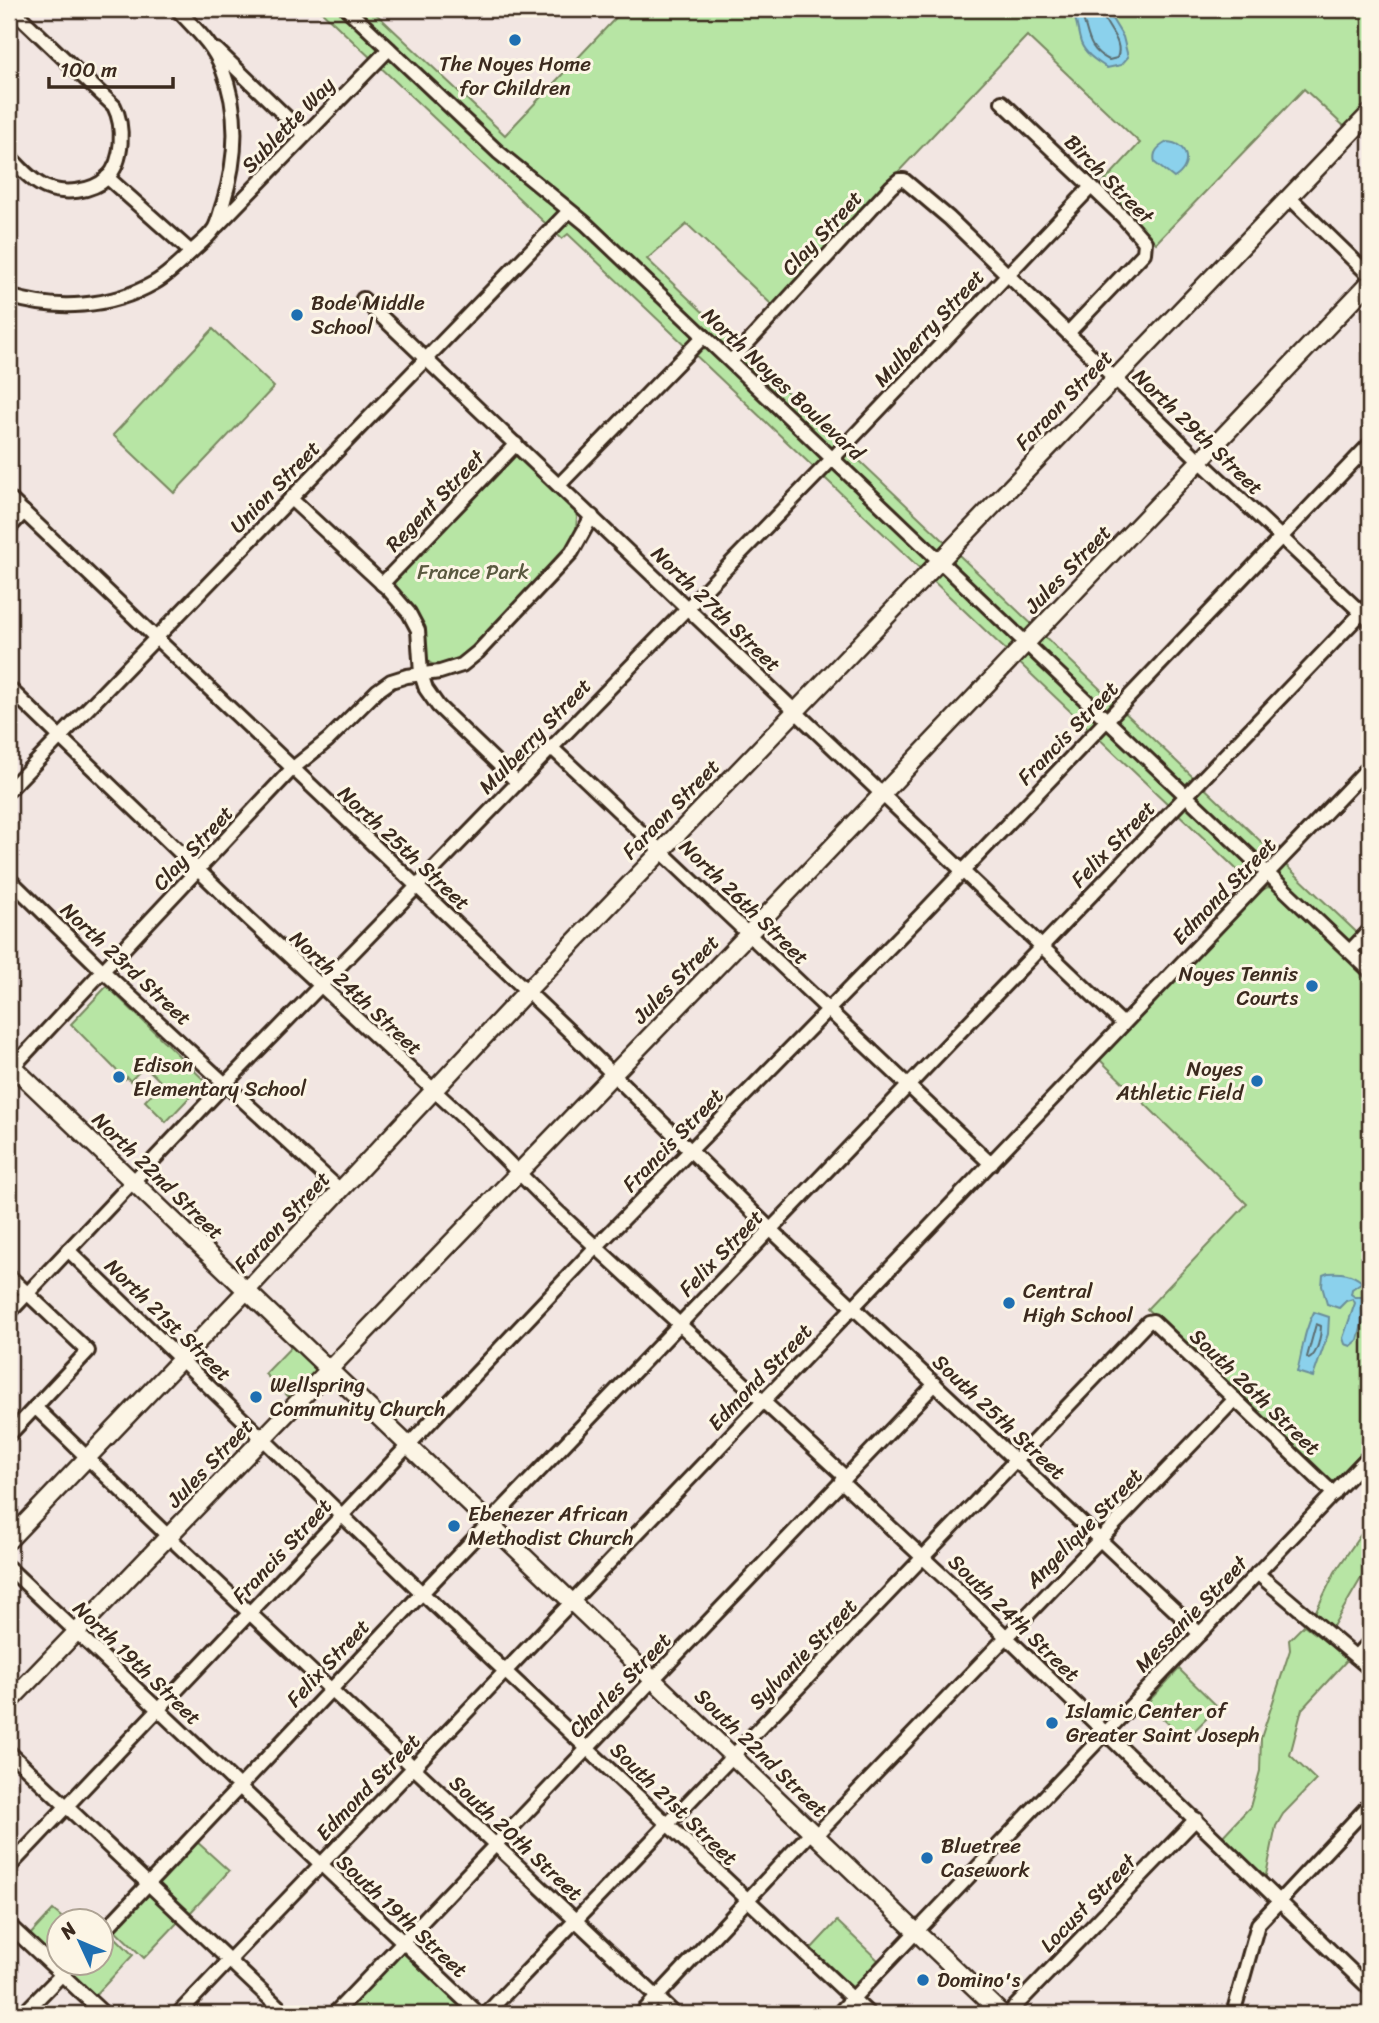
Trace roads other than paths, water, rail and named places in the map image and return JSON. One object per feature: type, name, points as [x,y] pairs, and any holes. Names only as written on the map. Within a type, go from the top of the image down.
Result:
[{"type":"main road","name":"Faraon Street","points":[[9,1540],[247,1290],[433,1089],[1370,113]]},
{"type":"main road","name":"Jules Street","points":[[9,1702],[1027,643],[1370,282]]},
{"type":"main road","name":"North 22nd Street","points":[[10,1067],[330,1369],[489,1524]]},
{"type":"main road","name":"South 22nd Street","points":[[489,1524],[1002,2014]]},
{"type":"street","points":[[9,156],[37,183],[48,188],[64,192],[90,187],[107,177],[119,150],[121,123],[118,113],[104,96],[12,9]]},
{"type":"street","points":[[177,9],[305,135]]},
{"type":"street","name":"North Noyes Boulevard","points":[[347,9],[498,152],[569,211],[731,361],[1370,971]]},
{"type":"street","points":[[207,41],[223,69],[234,111],[236,135],[228,188],[214,229]]},
{"type":"street","name":"Sublette Way","points":[[9,296],[63,306],[117,298],[152,284],[191,252],[389,49]]},
{"type":"street","name":"Birch Street","points":[[1002,102],[1145,242],[1144,253],[1068,333]]},
{"type":"street","points":[[107,177],[191,252]]},
{"type":"street","name":"Clay Street","points":[[731,361],[899,180],[909,182],[949,218]]},
{"type":"street","name":"Mulberry Street","points":[[9,1313],[226,1083],[833,458],[1091,187]]},
{"type":"street","points":[[1289,197],[1370,276]]},
{"type":"street","name":"Union Street","points":[[9,790],[569,211]]},
{"type":"street","name":"North 29th Street","points":[[949,218],[1200,461],[1367,612]]},
{"type":"street","name":"North 27th Street","points":[[363,299],[1123,1024]]},
{"type":"street","points":[[559,485],[704,336]]},
{"type":"street","name":"Regent Street","points":[[382,584],[516,444]]},
{"type":"street","name":"Francis Street","points":[[9,1867],[596,1247],[962,871],[1370,444]]},
{"type":"street","name":"North 25th Street","points":[[9,498],[527,991],[771,1230]]},
{"type":"street","points":[[291,499],[382,584],[416,624],[426,689],[438,706],[517,782]]},
{"type":"street","points":[[9,528],[24,512]]},
{"type":"street","points":[[422,674],[462,665],[572,552],[592,516]]},
{"type":"street","name":"Felix Street","points":[[116,1918],[679,1324],[1186,795],[1367,612]]},
{"type":"street","name":"Clay Street","points":[[10,1067],[104,972],[292,769],[328,740],[391,681],[422,674]]},
{"type":"street","name":"North 24th Street","points":[[9,688],[679,1324]]},
{"type":"street","name":"North 26th Street","points":[[551,747],[909,1086]]},
{"type":"street","name":"Edmond Street","points":[[178,2014],[1370,766]]},
{"type":"street","name":"North 23rd Street","points":[[9,879],[104,972],[340,1190]]},
{"type":"street","points":[[1350,951],[1370,930]]},
{"type":"street","points":[[909,1086],[991,1164]]},
{"type":"street","name":"South 25th Street","points":[[771,1230],[1200,1634]]},
{"type":"street","name":"North 21st Street","points":[[68,1250],[422,1593]]},
{"type":"street","points":[[9,1276],[88,1351],[9,1435]]},
{"type":"street","name":"South 26th Street","points":[[1148,1322],[1153,1321],[1334,1494]]},
{"type":"street","name":"Sylvanie Street","points":[[486,2014],[1148,1322]]},
{"type":"street","name":"South 24th Street","points":[[679,1324],[1278,1900],[1368,1983]]},
{"type":"street","name":"Charles Street","points":[[334,2014],[935,1384]]},
{"type":"street","name":"Angelique Street","points":[[641,2014],[747,1900],[1006,1638],[1236,1399]]},
{"type":"street","name":"South 20th Street","points":[[35,1407],[330,1690],[675,2014]]},
{"type":"street","name":"Messanie Street","points":[[838,2014],[1370,1455]]},
{"type":"street","name":"North 19th Street","points":[[9,1568],[239,1787]]},
{"type":"street","points":[[1257,1573],[1370,1669]]},
{"type":"street","name":"South 21st Street","points":[[422,1593],[869,2014]]},
{"type":"street","points":[[1356,1657],[1370,1642]]},
{"type":"street","points":[[9,1752],[286,2014]]},
{"type":"street","name":"South 19th Street","points":[[239,1787],[479,2014]]},
{"type":"street","points":[[1233,2014],[1255,1930],[1278,1900],[1370,1804]]},
{"type":"street","name":"Locust Street","points":[[1009,2014],[1196,1819]]},
{"type":"street","points":[[9,1925],[46,1959]]},
{"type":"street","points":[[23,2014],[58,1978]]},
{"type":"street","points":[[66,1978],[104,2014]]},
{"type":"water","points":[[1071,9],[1106,9],[1123,37],[1128,57],[1121,65],[1107,68],[1086,51]]},
{"type":"water","points":[[1167,142],[1180,146],[1186,156],[1184,168],[1174,178],[1155,163],[1156,150]]},
{"type":"water","points":[[1342,1273],[1354,1277],[1362,1282],[1352,1289],[1351,1294],[1355,1297],[1369,1297],[1358,1340],[1351,1346],[1345,1344],[1343,1338],[1355,1303],[1353,1299],[1346,1301],[1339,1308],[1327,1304],[1322,1286],[1323,1275]]},
{"type":"water","points":[[1314,1312],[1329,1317],[1328,1334],[1313,1377],[1297,1372],[1305,1334]]},
{"type":"place","name":"The Noyes Home for Children","points":[[515,40]]},
{"type":"place","name":"Bode Middle School","points":[[297,315]]},
{"type":"place","name":"Noyes Tennis Courts","points":[[1312,986]]},
{"type":"place","name":"Edison Elementary School","points":[[119,1077]]},
{"type":"place","name":"Noyes Athletic Field","points":[[1257,1081]]},
{"type":"place","name":"Central High School","points":[[1009,1303]]},
{"type":"place","name":"Wellspring Community Church","points":[[256,1397]]},
{"type":"place","name":"Ebenezer African Methodist Church","points":[[454,1526]]},
{"type":"place","name":"Islamic Center of Greater Saint Joseph","points":[[1052,1723]]},
{"type":"place","name":"Bluetree Casework","points":[[927,1858]]},
{"type":"place","name":"Domino's","points":[[923,1980]]},
{"type":"park label","name":"France Park","points":[[473,572]]}]
